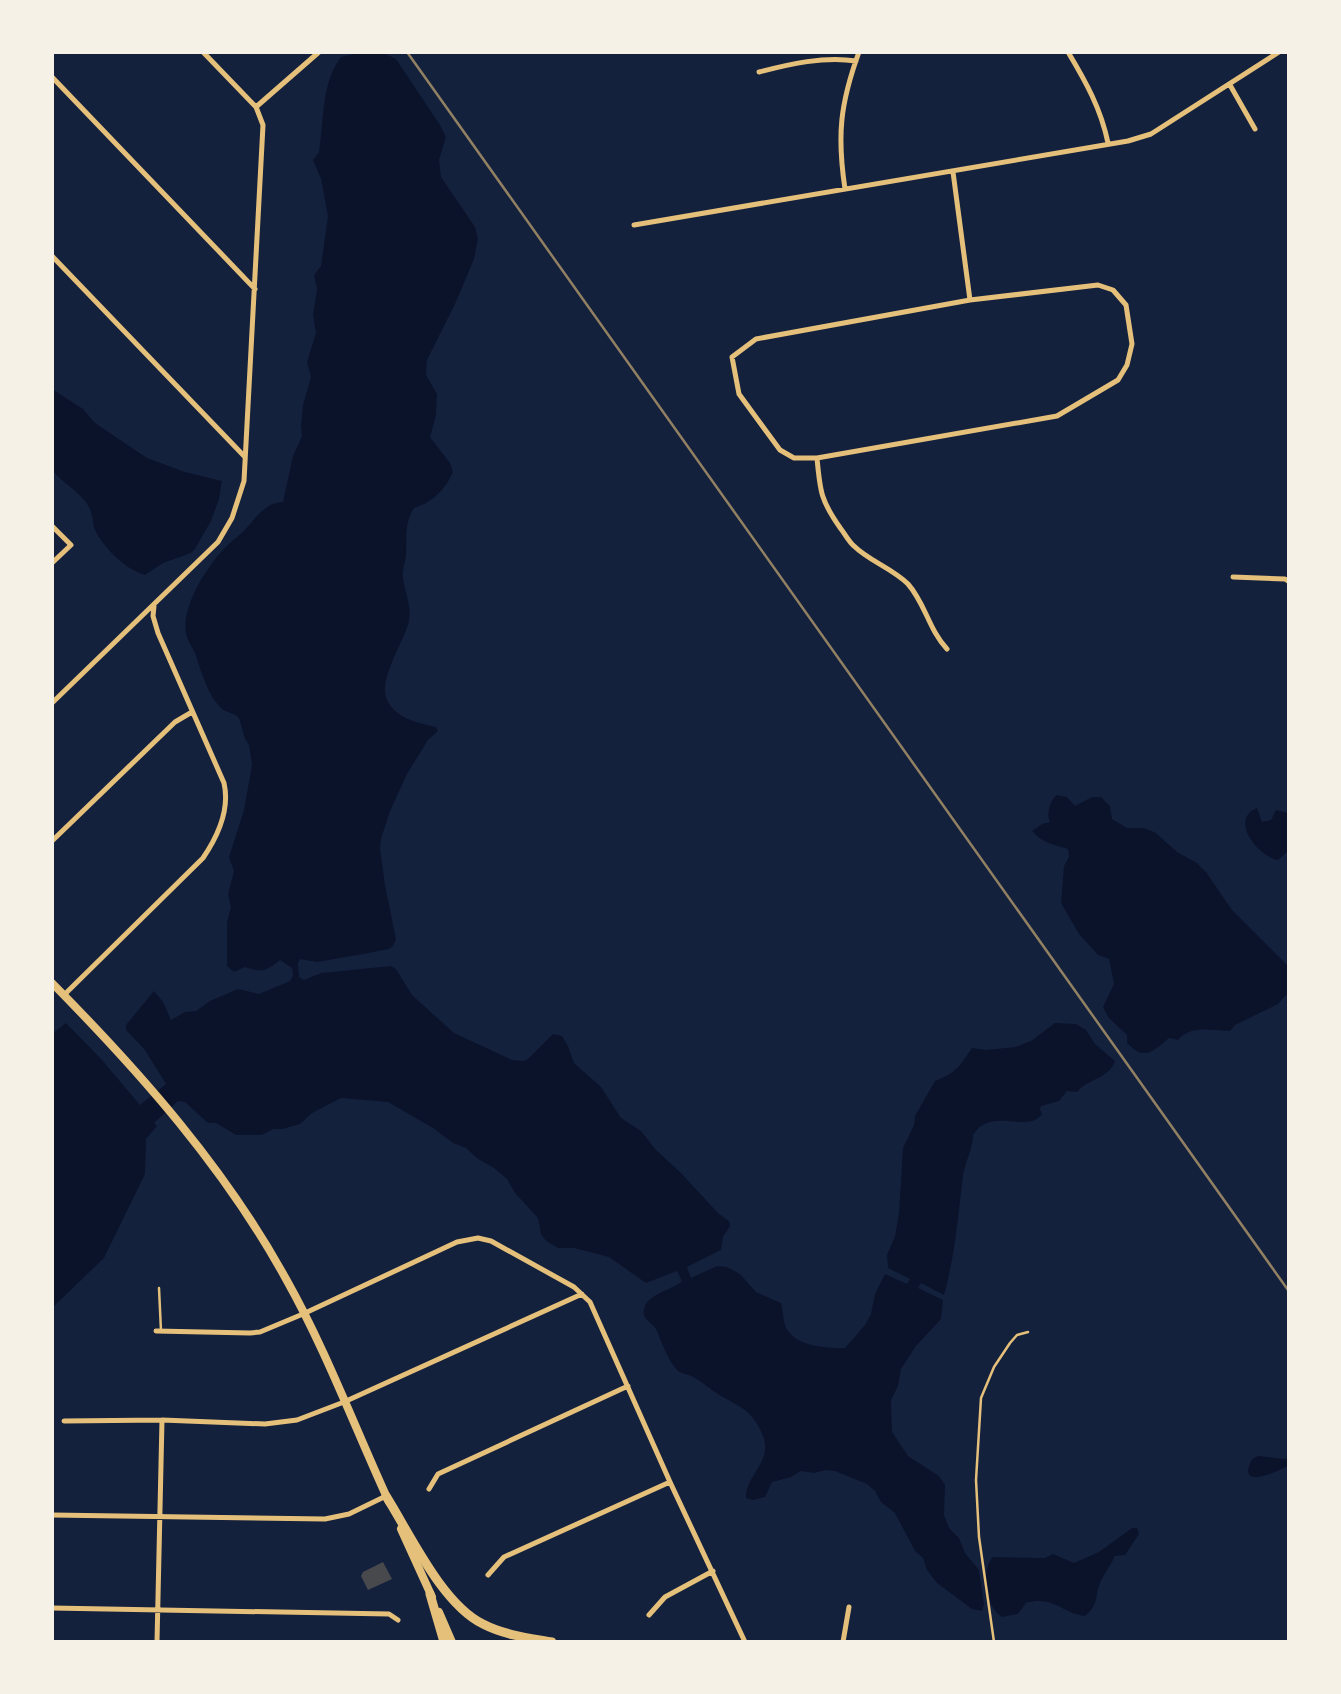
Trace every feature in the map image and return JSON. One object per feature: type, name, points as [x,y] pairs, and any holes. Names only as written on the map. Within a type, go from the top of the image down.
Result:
[{"type":"highway","points":[[386,1496],[444,1589],[460,1608],[482,1623],[499,1630],[552,1642]]},
{"type":"highway","points":[[430,1594],[444,1642]]},
{"type":"main road","points":[[52,983],[152,1088],[265,1244],[303,1314],[452,1642]]},
{"type":"street","points":[[52,703],[218,542],[232,518],[244,481],[263,125],[256,107],[203,52]]},
{"type":"street","points":[[256,107],[318,52]]},
{"type":"street","points":[[845,189],[839,153],[840,126],[844,99],[859,52]]},
{"type":"street","points":[[1068,52],[1097,103],[1108,143]]},
{"type":"street","points":[[634,225],[1128,141],[1151,134],[1279,52]]},
{"type":"street","points":[[759,72],[810,62],[838,59],[856,61]]},
{"type":"street","points":[[52,77],[255,289]]},
{"type":"street","points":[[1230,85],[1255,129]]},
{"type":"street","points":[[953,172],[970,300]]},
{"type":"street","points":[[52,256],[245,457]]},
{"type":"street","points":[[1098,285],[1113,290],[1126,305],[1132,344],[1127,365],[1118,380],[1058,416],[817,458],[794,458],[780,450],[739,394],[732,357],[756,339],[970,300],[1098,285]]},
{"type":"street","points":[[817,458],[820,492],[825,506],[854,547],[893,571],[908,584],[938,639],[947,649]]},
{"type":"street","points":[[52,526],[71,545],[52,563]]},
{"type":"street","points":[[1233,576],[1289,581]]},
{"type":"street","points":[[64,995],[203,858],[227,807],[225,783],[158,633],[153,616],[154,606]]},
{"type":"street","points":[[52,841],[174,722],[192,712]]},
{"type":"street","points":[[159,1331],[260,1332],[467,1238],[491,1241],[574,1287],[590,1302],[745,1642]]},
{"type":"street","points":[[64,1421],[286,1422],[310,1416],[344,1402],[582,1294]]},
{"type":"street","points":[[429,1489],[438,1474],[628,1386]]},
{"type":"street","points":[[157,1642],[162,1420]]},
{"type":"street","points":[[488,1575],[504,1557],[670,1482]]},
{"type":"street","points":[[52,1515],[325,1518],[349,1514],[386,1496]]},
{"type":"street","points":[[649,1615],[665,1597],[713,1571]]},
{"type":"street","points":[[843,1642],[849,1607]]},
{"type":"street","points":[[52,1608],[389,1614],[398,1620]]},
{"type":"lane","points":[[159,1288],[159,1331]]},
{"type":"lane","points":[[994,1642],[979,1537],[976,1480],[981,1398],[994,1367],[1010,1343],[1017,1335],[1028,1332]]},
{"type":"water","points":[[358,53],[384,53],[396,59],[440,125],[446,137],[439,160],[441,177],[475,227],[478,239],[474,259],[456,302],[427,360],[426,375],[437,394],[436,415],[430,437],[450,463],[453,472],[442,490],[433,499],[414,508],[409,519],[403,574],[409,619],[386,680],[386,697],[394,710],[414,721],[436,727],[438,731],[428,740],[407,774],[381,839],[385,885],[396,939],[389,949],[317,962],[300,959],[299,977],[304,980],[321,973],[391,966],[396,969],[412,995],[454,1033],[512,1060],[524,1061],[553,1034],[562,1036],[574,1063],[601,1087],[621,1118],[641,1131],[656,1150],[729,1221],[730,1226],[723,1237],[721,1250],[687,1267],[691,1278],[717,1266],[727,1267],[740,1274],[756,1292],[781,1303],[785,1325],[795,1338],[811,1345],[829,1348],[845,1348],[865,1325],[885,1274],[907,1284],[910,1279],[888,1268],[887,1255],[895,1236],[899,1213],[903,1148],[914,1125],[915,1116],[935,1081],[956,1069],[972,1048],[986,1050],[1015,1047],[1031,1041],[1055,1023],[1076,1024],[1086,1030],[1095,1044],[1115,1061],[1108,1072],[1077,1092],[1067,1091],[1059,1101],[1041,1106],[1042,1114],[1036,1120],[990,1122],[981,1126],[973,1135],[963,1176],[954,1251],[944,1295],[921,1283],[918,1288],[943,1300],[941,1319],[916,1346],[901,1369],[898,1386],[891,1400],[892,1432],[908,1456],[939,1476],[945,1485],[944,1515],[949,1528],[959,1538],[965,1553],[979,1570],[984,1604],[982,1611],[972,1609],[937,1583],[927,1570],[923,1558],[915,1551],[895,1513],[881,1502],[867,1484],[835,1471],[801,1471],[772,1482],[765,1497],[753,1500],[746,1498],[749,1483],[764,1455],[764,1439],[757,1423],[742,1408],[695,1378],[678,1371],[667,1355],[655,1328],[644,1316],[644,1309],[650,1300],[682,1281],[677,1271],[646,1283],[609,1257],[574,1248],[558,1248],[546,1241],[541,1234],[538,1218],[515,1193],[507,1179],[466,1148],[453,1143],[388,1102],[341,1098],[312,1113],[300,1124],[273,1129],[262,1135],[236,1135],[216,1123],[208,1123],[185,1102],[178,1101],[154,1123],[157,1126],[146,1139],[145,1174],[104,1258],[53,1307],[53,1033],[66,1023],[140,1105],[166,1084],[145,1050],[126,1030],[126,1025],[154,991],[163,1002],[171,1020],[185,1012],[196,1011],[210,1001],[238,989],[259,994],[290,981],[293,976],[292,968],[280,960],[267,969],[260,970],[245,967],[234,972],[227,966],[227,922],[231,907],[228,894],[234,871],[229,857],[244,810],[252,765],[249,745],[239,718],[222,709],[212,697],[187,637],[186,622],[193,595],[218,555],[263,510],[283,502],[293,456],[302,436],[303,405],[311,377],[307,362],[316,333],[313,315],[317,289],[314,275],[321,266],[328,216],[321,179],[313,160],[319,152],[324,103],[330,78],[341,57]]},
{"type":"water","points":[[52,389],[83,409],[95,423],[147,458],[185,472],[222,481],[211,521],[191,553],[163,563],[145,575],[123,564],[105,545],[96,532],[85,501],[53,471]]},
{"type":"water","points":[[1057,795],[1067,797],[1075,806],[1092,797],[1101,797],[1110,806],[1112,819],[1127,828],[1144,828],[1156,833],[1177,852],[1197,863],[1232,910],[1288,966],[1288,993],[1278,1004],[1235,1025],[1230,1031],[1195,1030],[1178,1040],[1169,1038],[1148,1052],[1133,1049],[1127,1043],[1127,1035],[1108,1017],[1103,1007],[1114,984],[1109,959],[1098,955],[1079,934],[1061,903],[1068,849],[1044,841],[1032,831],[1050,822],[1049,807]]},
{"type":"water","points":[[1257,808],[1262,822],[1271,820],[1276,810],[1288,813],[1288,851],[1278,860],[1255,845],[1246,829],[1245,821]]},
{"type":"water","points":[[1258,1456],[1288,1457],[1288,1466],[1268,1475],[1253,1477],[1249,1475],[1248,1469],[1252,1459]]},
{"type":"water","points":[[1132,1528],[1137,1528],[1139,1534],[1125,1555],[1115,1556],[1101,1581],[1093,1608],[1085,1616],[1044,1601],[1026,1603],[1018,1614],[1002,1617],[992,1606],[986,1580],[993,1557],[1045,1558],[1053,1554],[1074,1563],[1099,1552]]},
{"type":"building","points":[[383,1562],[392,1579],[368,1590],[361,1576],[363,1572]]},
{"type":"railway","points":[[407,52],[1288,1290]]}]
